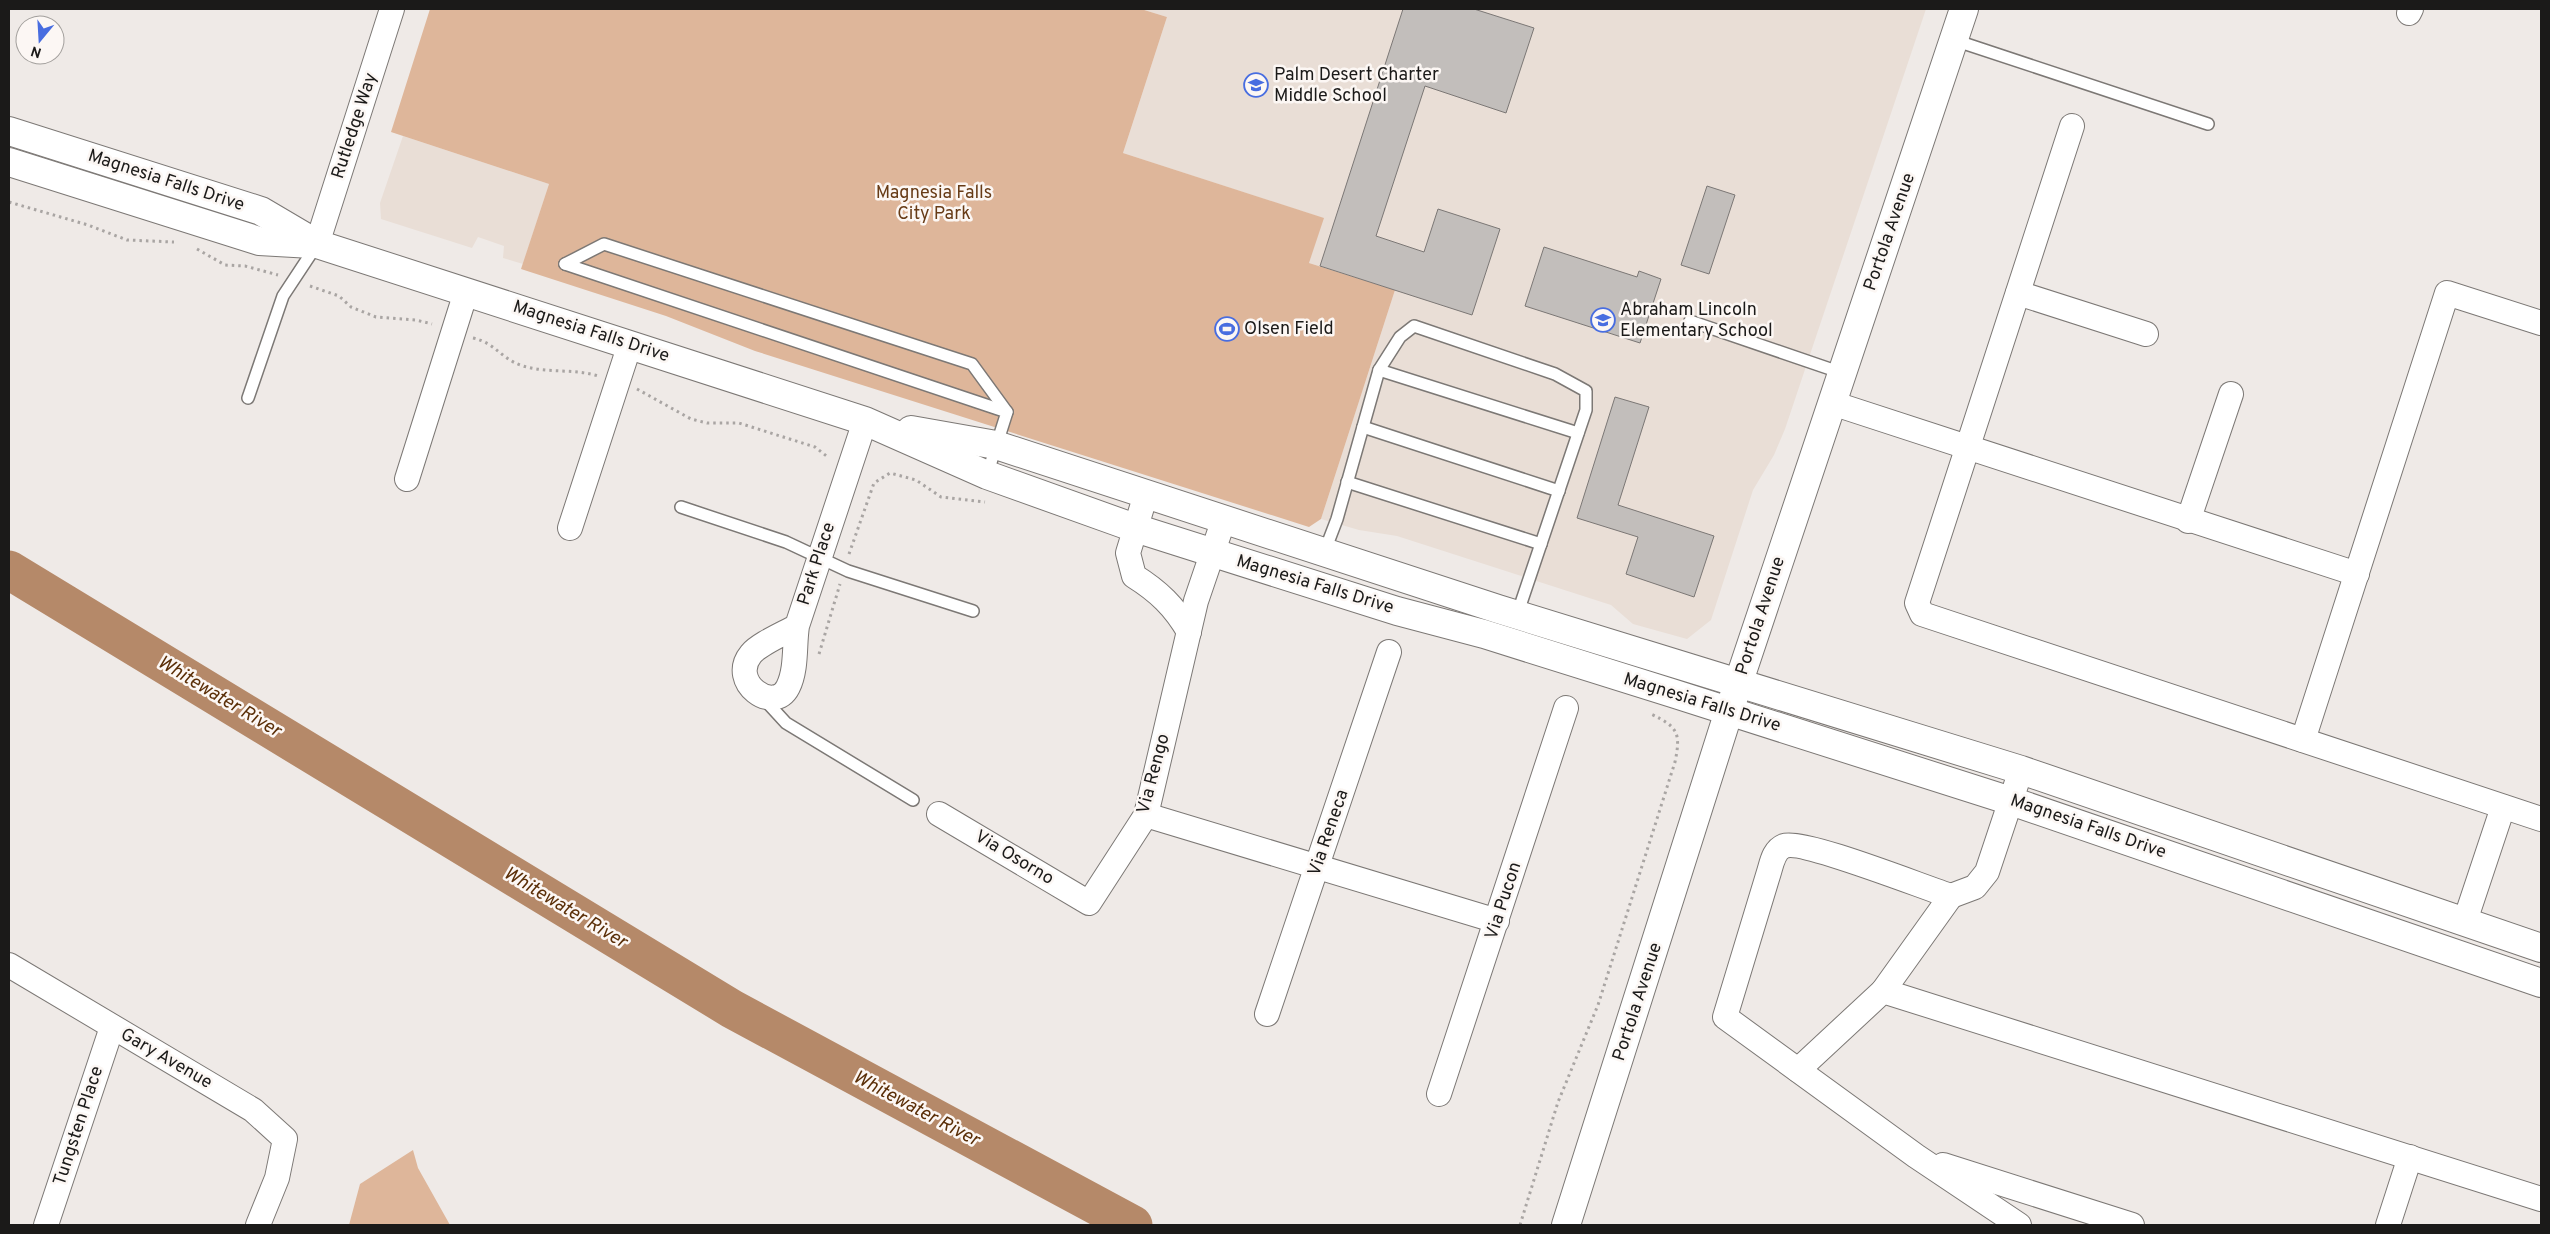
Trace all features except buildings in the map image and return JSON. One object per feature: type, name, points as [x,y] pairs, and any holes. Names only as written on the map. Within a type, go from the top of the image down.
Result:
[{"type":"street","name":"Rutledge Way","points":[[317,244],[392,9]]},
{"type":"street","name":"Portola Avenue","points":[[1566,1225],[1739,683],[1964,9]]},
{"type":"street","points":[[2072,126],[1917,603],[1922,614],[2541,819]]},
{"type":"street","name":"Magnesia Falls Drive","points":[[9,130],[262,211],[317,244],[865,421],[987,475],[1135,528],[1730,711],[2011,801],[2541,983]]},
{"type":"street","name":"Magnesia Falls Drive","points":[[9,162],[259,241],[317,244]]},
{"type":"street","points":[[407,479],[466,292]]},
{"type":"street","points":[[2018,293],[2146,334]]},
{"type":"street","points":[[2304,740],[2447,293],[2541,323]]},
{"type":"street","points":[[570,528],[630,344]]},
{"type":"street","points":[[2188,521],[2231,394]]},
{"type":"street","points":[[1832,403],[1967,449],[2356,574]]},
{"type":"street","name":"Magnesia Falls Drive","points":[[865,421],[996,445],[1517,615],[2021,770],[2541,948]]},
{"type":"street","name":"Park Place","points":[[755,690],[746,675],[746,662],[752,653],[797,626],[865,421]]},
{"type":"street","points":[[1146,494],[1128,553],[1134,576],[1156,590],[1178,612],[1189,632]]},
{"type":"street","name":"Via Rengo","points":[[1089,903],[1146,815],[1196,601],[1224,519]]},
{"type":"street","points":[[755,690],[776,697],[788,689],[792,674],[797,626]]},
{"type":"street","name":"Via Reneca","points":[[1267,1014],[1389,652]]},
{"type":"street","name":"Via Pucon","points":[[1440,1094],[1566,708]]},
{"type":"street","points":[[1798,1070],[1883,991],[1951,896],[1975,887],[1987,872],[2021,770]]},
{"type":"street","points":[[2465,921],[2503,807]]},
{"type":"street","name":"Via Osorno","points":[[939,814],[1089,903]]},
{"type":"street","points":[[1146,815],[1497,921]]},
{"type":"street","points":[[1951,896],[1799,845],[1785,846],[1776,853],[1725,1016],[1916,1156],[2019,1225]]},
{"type":"street","name":"Gary Avenue","points":[[9,966],[252,1110],[285,1138],[277,1178],[258,1225]]},
{"type":"street","points":[[1883,991],[2541,1199]]},
{"type":"street","name":"Tungsten Place","points":[[46,1225],[112,1027]]},
{"type":"street","points":[[1916,1156],[2132,1225]]},
{"type":"street","points":[[2388,1225],[2410,1157]]},
{"type":"lane","points":[[1954,40],[2208,124]]},
{"type":"lane","points":[[248,398],[283,296],[317,244]]},
{"type":"lane","points":[[604,244],[972,364],[1007,412],[565,264],[604,244]]},
{"type":"lane","points":[[1690,321],[1842,373]]},
{"type":"lane","points":[[1324,553],[1347,482],[1379,370],[1400,337],[1414,326],[1555,374],[1586,391],[1586,410],[1517,615]]},
{"type":"lane","points":[[1379,370],[1578,433]]},
{"type":"lane","points":[[987,475],[1007,412]]},
{"type":"lane","points":[[1363,427],[1559,491]]},
{"type":"lane","points":[[1347,482],[1541,544]]},
{"type":"lane","points":[[681,507],[786,542],[845,569],[973,611]]},
{"type":"lane","points":[[755,690],[786,722],[913,800]]},
{"type":"path","points":[[9,202],[88,225],[127,240],[174,241],[181,244]]},
{"type":"path","points":[[189,246],[225,265],[245,266],[270,272],[339,296],[351,307],[376,318],[416,320],[487,342],[508,359],[519,364],[533,368],[582,372],[617,382],[642,391],[691,420],[706,423],[739,423],[815,447],[829,457],[833,466]]},
{"type":"path","points":[[818,659],[845,569],[872,488],[878,478],[890,473],[908,477],[931,492],[953,500],[990,503]]},
{"type":"path","points":[[1520,1225],[1558,1102],[1598,1005],[1675,762],[1680,740],[1676,731],[1668,723],[1650,714]]},
{"type":"shaded area","name":"Abraham Lincoln Elementary School","points":[[1141,9],[1926,9],[1785,429],[1774,455],[1753,490],[1711,620],[1687,639],[1633,624],[1611,605],[1397,536],[1359,530],[1321,519],[1395,290],[1309,263],[1323,218],[1123,153],[1167,17]]},
{"type":"shaded area","points":[[403,136],[549,184],[523,264],[503,258],[504,246],[478,237],[472,248],[381,219],[380,203]]},
{"type":"green space","name":"Magnesia Falls City Park","points":[[430,9],[1141,9],[1167,17],[1123,153],[1324,218],[1309,263],[1395,290],[1321,519],[1309,527],[755,351],[666,316],[521,269],[549,184],[391,132]]},
{"type":"green space","points":[[413,1150],[418,1168],[450,1225],[349,1225],[360,1184]]},
{"type":"waterway","name":"Whitewater River","points":[[9,570],[732,1009],[1133,1225]]},
{"type":"place","name":"Palm Desert Charter Middle School","points":[[1256,85]]},
{"type":"place","name":"Abraham Lincoln Elementary School","points":[[1603,320]]},
{"type":"place","name":"Olsen Field","points":[[1227,329]]}]
